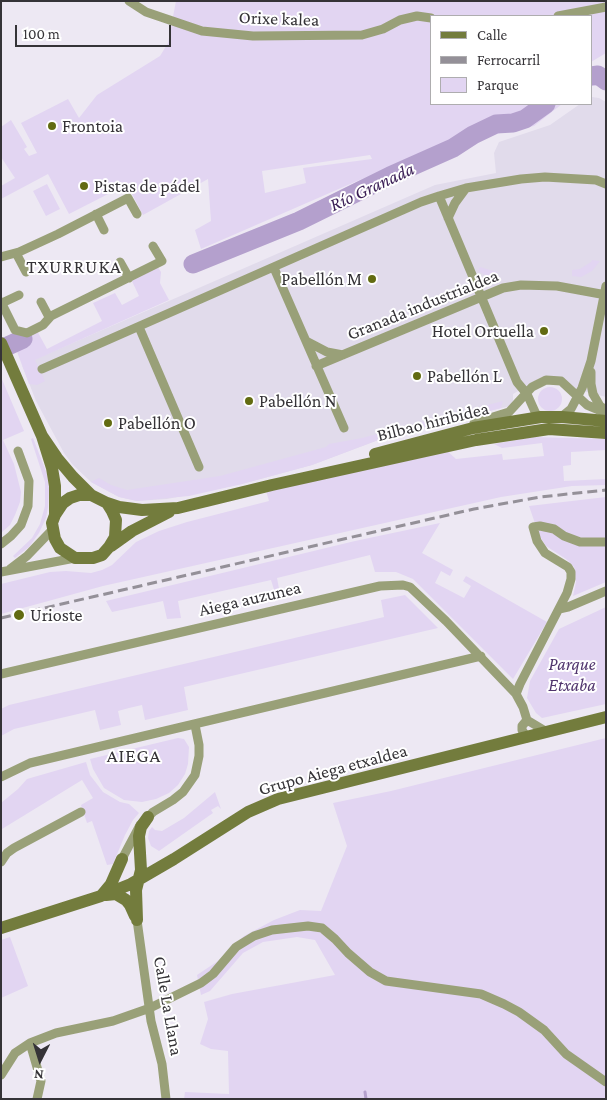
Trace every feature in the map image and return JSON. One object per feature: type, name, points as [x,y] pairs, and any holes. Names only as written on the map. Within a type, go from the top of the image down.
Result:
[{"type":"street","name":"Orixe kalea","points":[[129,1],[146,12],[202,31],[254,36],[362,35],[383,29],[400,20],[417,16],[430,18]]},
{"type":"street","points":[[563,15],[606,7]]},
{"type":"street","points":[[42,369],[439,196],[466,188],[545,177],[596,180],[606,184]]},
{"type":"street","points":[[448,218],[455,203],[466,188]]},
{"type":"street","points":[[439,196],[517,382],[527,394],[536,414],[552,419],[558,424],[606,428]]},
{"type":"street","points":[[1,257],[16,253],[65,231],[128,198],[137,214]]},
{"type":"street","points":[[96,214],[104,230]]},
{"type":"street","points":[[19,295],[2,302],[15,330],[27,333],[43,325],[49,317],[162,261],[153,246]]},
{"type":"street","points":[[16,253],[26,272]]},
{"type":"street","points":[[120,262],[129,278]]},
{"type":"street","points":[[274,268],[344,428]]},
{"type":"street","name":"Granada industrialdea","points":[[316,366],[503,288],[521,285],[568,287],[605,292],[591,362]]},
{"type":"street","points":[[41,302],[49,317]]},
{"type":"street","points":[[139,327],[199,466]]},
{"type":"street","points":[[306,341],[327,352],[343,355]]},
{"type":"street","points":[[1,343],[42,436],[52,468],[55,486],[55,515],[52,530],[55,540],[60,548],[75,558]]},
{"type":"street","points":[[452,445],[474,435],[504,429],[538,426],[571,409],[582,388],[591,362]]},
{"type":"street","points":[[591,362],[592,389],[596,400],[606,412]]},
{"type":"street","points":[[379,453],[392,444],[509,412],[539,383],[553,380],[561,382],[592,408],[606,412]]},
{"type":"street","points":[[509,412],[517,396],[517,382]]},
{"type":"street","name":"Bilbao hiribidea","points":[[272,485],[379,453],[473,428],[552,419],[606,421]]},
{"type":"street","name":"Bilbao hiribidea","points":[[178,508],[272,485],[476,440],[549,429],[606,434]]},
{"type":"street","points":[[42,436],[57,458],[91,495],[119,507],[142,510],[178,508]]},
{"type":"street","points":[[1,544],[20,525],[28,506],[29,481],[18,451]]},
{"type":"street","points":[[55,515],[59,507],[70,498],[79,495],[91,495]]},
{"type":"street","points":[[107,503],[112,511],[116,527],[115,537],[110,547]]},
{"type":"street","points":[[4,572],[75,558],[94,558],[102,555],[132,531],[178,508]]},
{"type":"street","points":[[516,694],[570,587],[571,572],[568,567],[546,553],[538,541],[533,527],[540,526],[554,529],[572,540],[580,542],[606,542]]},
{"type":"street","points":[[4,572],[28,556],[52,530]]},
{"type":"street","name":"Aiega auzunea","points":[[1,674],[362,590],[398,584],[410,587],[481,656],[516,694],[524,707],[528,729]]},
{"type":"street","points":[[559,609],[606,591]]},
{"type":"street","points":[[1,777],[30,763],[481,656]]},
{"type":"street","name":"Grupo Aiega etxaldea","points":[[1,928],[119,889],[138,887],[174,859],[248,812],[278,799],[509,742],[528,729],[547,732],[606,717]]},
{"type":"street","points":[[101,896],[111,884],[134,834],[148,817],[183,792],[195,775],[199,745],[194,725]]},
{"type":"street","points":[[1,862],[14,848],[81,812]]},
{"type":"street","points":[[137,920],[138,887],[141,870],[139,836],[148,817]]},
{"type":"street","points":[[141,855],[156,861],[174,859]]},
{"type":"street","points":[[122,860],[123,870],[138,887]]},
{"type":"street","points":[[101,896],[116,894],[122,897],[130,905],[137,920]]},
{"type":"street","name":"Calle La Llana","points":[[137,920],[151,1021],[162,1064],[166,1099]]},
{"type":"street","points":[[1,1075],[15,1053],[30,1043],[56,1033],[113,1021],[150,1008],[201,983],[236,948],[254,936],[272,930],[308,926],[322,928],[370,972],[386,981],[481,994],[520,1012],[544,1030],[566,1054],[606,1082]]},
{"type":"street","points":[[30,1043],[41,1081],[38,1099]]},
{"type":"shaded area","points":[[592,97],[606,102],[606,397],[575,389],[561,377],[542,377],[513,394],[513,401],[510,406],[389,436],[312,465],[242,484],[167,499],[137,501],[119,497],[91,482],[72,464],[64,453],[36,401],[22,365],[435,185],[496,173],[494,153],[499,142],[550,125],[579,105],[592,105]]},
{"type":"green space","points":[[176,1],[606,1],[606,53],[592,61],[592,15],[430,15],[430,105],[561,105],[534,126],[491,135],[379,189],[193,264],[364,178],[201,249],[195,230],[211,221],[208,179],[143,215],[132,194],[116,190],[69,214],[48,174],[1,199],[1,186],[15,178],[1,157],[1,127],[11,120],[27,147],[24,149],[29,156],[37,153],[21,123],[68,99],[79,118],[97,95],[160,56],[168,43]],"holes":[[[370,155],[372,159],[303,168],[306,183],[265,193],[262,171]]]},
{"type":"green space","points":[[592,70],[606,70],[606,88],[602,85],[592,86]]},
{"type":"green space","points":[[47,184],[60,209],[46,216],[33,191]]},
{"type":"green space","points":[[592,260],[600,261],[592,271],[581,277],[572,276],[572,270],[580,269]]},
{"type":"green space","points":[[156,264],[161,272],[160,283],[169,300],[35,360],[45,381],[37,385],[29,384],[16,349],[29,342],[27,335],[36,329],[47,349],[102,321],[93,303],[115,293],[122,305],[139,296],[130,277]]},
{"type":"green space","points":[[480,267],[497,272],[497,278],[491,278],[478,271]]},
{"type":"green space","points":[[1,377],[24,431],[3,440],[14,464],[21,492],[20,502],[15,515],[10,525],[1,533]]},
{"type":"green space","points":[[545,387],[555,387],[562,394],[562,404],[555,411],[545,411],[538,404],[538,394]]},
{"type":"green space","points":[[503,401],[501,408],[389,436],[312,465],[189,496],[137,501],[119,497],[91,482],[99,478],[111,485],[127,490],[220,476],[326,447],[329,444],[362,438]]},
{"type":"green space","points":[[534,437],[606,439],[606,450],[571,452],[571,465],[563,466],[564,481],[606,479],[606,485],[572,486],[501,497],[103,586],[1,614],[1,584],[50,572],[91,573],[102,570],[112,565],[136,542],[159,531],[269,501],[265,487],[443,447],[456,459],[502,454],[503,460],[544,456],[542,443],[502,448],[494,444]]},
{"type":"green space","points":[[33,438],[47,474],[49,488],[48,507],[46,518],[39,533],[29,547],[15,558],[13,556],[32,538],[40,524],[45,506],[45,482],[31,439]]},
{"type":"green space","points":[[606,497],[606,582],[573,596],[576,582],[574,567],[566,559],[546,546],[539,535],[529,506]]},
{"type":"green space","points":[[440,523],[422,553],[453,570],[450,576],[441,571],[435,583],[464,598],[471,586],[463,581],[466,576],[547,622],[513,679],[413,579],[396,572],[375,572],[370,555],[277,578],[280,594],[276,596],[271,580],[178,601],[181,618],[167,619],[163,601],[112,612],[106,601],[355,541]]},
{"type":"green space","points":[[405,595],[438,628],[184,687],[188,710],[145,720],[142,705],[118,711],[121,725],[100,730],[95,710],[14,729],[1,736],[1,709],[9,705],[384,617],[381,600]]},
{"type":"green space","name":"Parque Etxaba","points":[[606,607],[606,704],[542,718],[536,713],[527,698],[530,681],[559,629]]},
{"type":"green space","points":[[178,738],[184,739],[189,747],[188,764],[185,774],[178,785],[169,793],[156,799],[142,802],[124,800],[104,788],[93,769],[90,759]]},
{"type":"green space","points":[[606,738],[606,1099],[184,1099],[185,1092],[229,1094],[228,1051],[211,1049],[200,1044],[208,1019],[204,1002],[232,994],[335,975],[315,940],[297,937],[263,942],[243,953],[210,991],[201,995],[197,975],[218,961],[244,936],[274,920],[300,910],[321,911],[347,846],[333,803],[391,791]]},
{"type":"green space","points":[[86,762],[90,775],[103,792],[120,802],[129,804],[139,813],[125,835],[113,864],[107,865],[92,821],[87,823],[81,805],[93,798],[82,780],[2,829],[1,803],[27,779]]},
{"type":"green space","points":[[215,792],[221,809],[218,806],[211,810],[213,813],[159,851],[151,846],[148,838],[152,827],[155,830],[162,831],[184,818]]},
{"type":"green space","points":[[10,937],[28,986],[1,998],[1,940]]},
{"type":"waterway","name":"Río Granada","points":[[592,76],[598,75],[606,81]]},
{"type":"waterway","name":"Río Granada","points":[[193,264],[299,221],[390,176],[453,148],[473,135],[496,124],[513,123],[525,119],[545,105]]},
{"type":"waterway","name":"Río Granada","points":[[1,349],[23,339]]},
{"type":"waterway","points":[[365,1092],[366,1099]]},
{"type":"railway","points":[[1,618],[474,509],[540,497],[606,490]]},
{"type":"place","name":"Frontoia","points":[[52,126]]},
{"type":"place","name":"Pistas de pádel","points":[[84,186]]},
{"type":"place","name":"Pabellón M","points":[[372,279]]},
{"type":"place","name":"Hotel Ortuella","points":[[544,331]]},
{"type":"place","name":"Pabellón L","points":[[417,376]]},
{"type":"place","name":"Pabellón N","points":[[249,401]]},
{"type":"place","name":"Pabellón O","points":[[108,423]]},
{"type":"place","name":"Urioste","points":[[19,615]]},
{"type":"district","name":"TXURRUKA","points":[[74,267]]},
{"type":"district","name":"AIEGA","points":[[134,756]]}]
